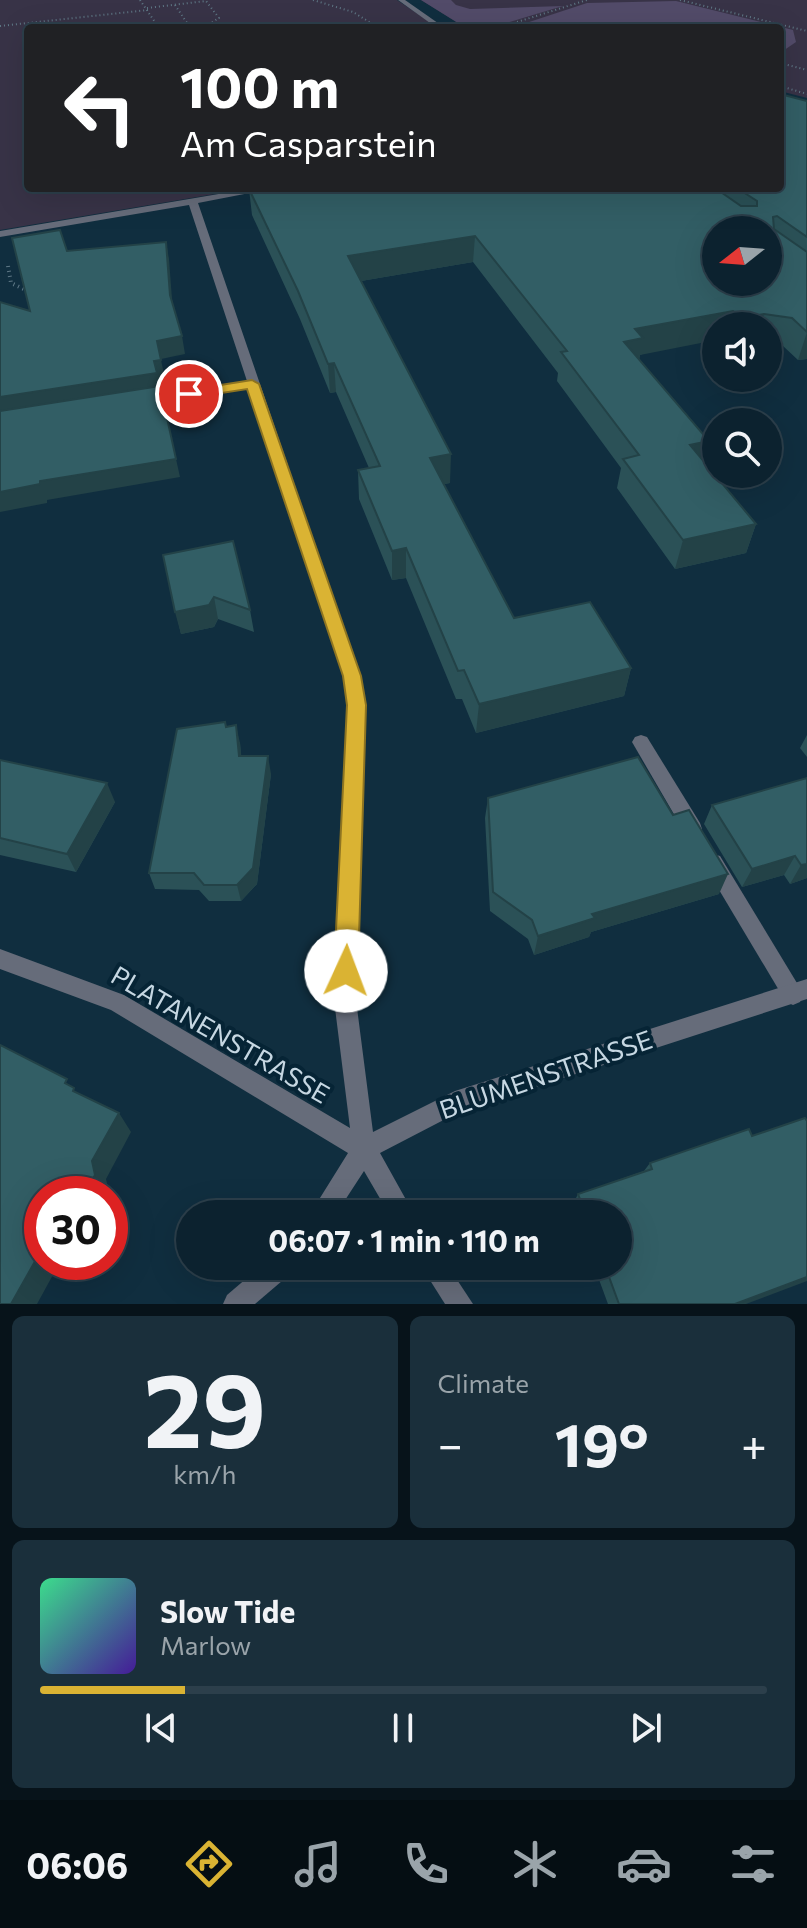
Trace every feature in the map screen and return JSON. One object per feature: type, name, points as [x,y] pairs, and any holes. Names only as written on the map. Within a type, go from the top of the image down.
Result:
[{"type":"street","points":[[401,0],[436,24]]},
{"type":"street","points":[[4,234],[248,192]]},
{"type":"street","points":[[193,202],[352,676],[357,705],[345,1000],[364,1149],[394,1200]]},
{"type":"street","points":[[126,404],[252,384]]},
{"type":"street","points":[[641,742],[800,992]]},
{"type":"street","name":"PLATANENSTRASSE","points":[[0,959],[117,1002],[364,1149]]},
{"type":"street","name":"BLUMENSTRASSE","points":[[331,1200],[364,1149],[455,1102],[800,992]]},
{"type":"street","points":[[236,1304],[264,1280]]},
{"type":"street","points":[[443,1280],[460,1304]]},
{"type":"path","points":[[140,0],[156,24]]},
{"type":"path","points":[[313,0],[353,12],[372,24]]},
{"type":"path","points":[[511,24],[587,0]]},
{"type":"path","points":[[680,0],[778,24]]},
{"type":"path","points":[[0,26],[206,1],[219,18],[206,24]]},
{"type":"path","points":[[175,5],[188,24]]},
{"type":"path","points":[[784,25],[807,31]]},
{"type":"path","points":[[784,64],[807,70]]},
{"type":"path","points":[[784,87],[807,94]]},
{"type":"path","points":[[4,234],[7,280],[19,289],[40,290]]},
{"type":"shaded area","points":[[0,0],[397,0],[433,24],[24,24],[24,192],[227,192],[0,230]]},
{"type":"shaded area","points":[[421,0],[807,0],[807,98],[784,92],[784,24],[460,24]]},
{"type":"shaded area","points":[[421,0],[451,0],[470,9],[563,6],[503,24],[460,24]]},
{"type":"shaded area","points":[[676,1],[769,24],[523,24],[587,3]]},
{"type":"shaded area","points":[[784,28],[793,30],[796,42],[784,50]]},
{"type":"building","points":[[784,95],[807,101],[807,237],[782,220],[782,216],[702,216],[702,296],[782,296],[782,235],[807,252],[807,332],[792,318],[782,317],[782,312],[702,312],[702,317],[635,329],[643,338],[624,342],[702,433],[702,442],[690,445],[702,459],[702,488],[726,488],[756,524],[683,540],[623,459],[639,455],[561,352],[567,351],[475,236],[348,256],[451,454],[430,458],[514,618],[590,602],[631,668],[479,704],[464,670],[458,671],[406,548],[392,551],[358,470],[380,466],[334,363],[328,364],[298,291],[250,192],[721,192],[741,206],[757,206],[757,201],[743,192],[784,192]]},
{"type":"building","points":[[60,230],[67,251],[166,242],[170,295],[182,336],[157,341],[161,360],[154,361],[157,373],[0,397],[0,302],[30,311],[12,238]]},
{"type":"building","points":[[160,386],[176,459],[40,481],[40,484],[0,492],[0,411]]},
{"type":"building","points":[[233,541],[250,610],[214,597],[209,605],[175,612],[163,555]]},
{"type":"building","points":[[225,722],[226,727],[236,725],[239,756],[268,756],[253,868],[237,885],[204,885],[194,873],[149,873],[177,729]]},
{"type":"building","points":[[638,757],[673,815],[689,810],[728,874],[592,914],[595,918],[538,936],[532,920],[493,892],[488,798]]},
{"type":"building","points":[[0,760],[107,783],[67,854],[0,838]]},
{"type":"building","points":[[807,778],[807,864],[801,865],[795,856],[752,869],[712,805]]},
{"type":"building","points":[[0,1045],[67,1079],[65,1083],[74,1088],[73,1091],[119,1113],[92,1161],[94,1176],[24,1176],[25,1280],[11,1304],[0,1304]]},
{"type":"building","points":[[805,1118],[807,1121],[807,1277],[735,1304],[619,1304],[610,1280],[632,1280],[632,1200],[580,1200],[578,1194],[652,1169],[650,1163],[749,1129],[752,1136]]},
{"type":"route","points":[[189,394],[252,384],[352,676],[357,705],[346,971]]}]
